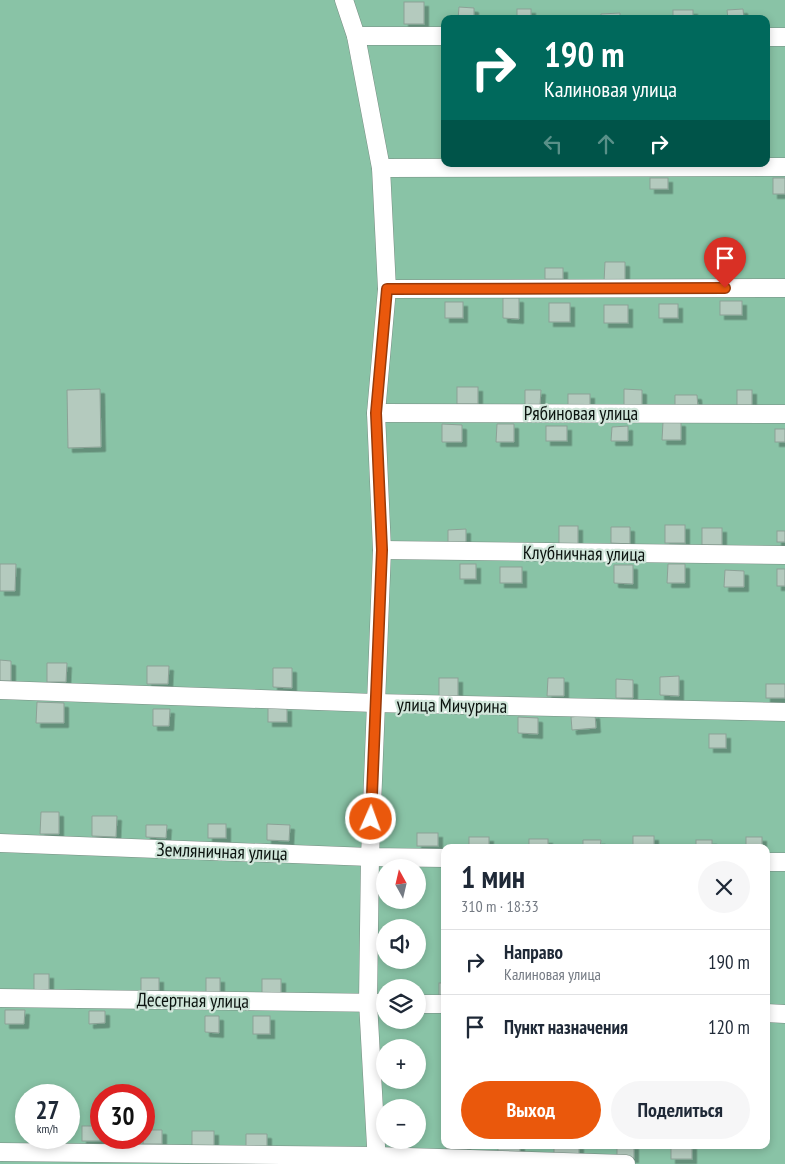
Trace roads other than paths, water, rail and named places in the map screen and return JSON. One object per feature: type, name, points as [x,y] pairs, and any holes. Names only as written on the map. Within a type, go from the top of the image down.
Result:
[{"type":"street","points":[[344,0],[356,36],[381,168],[387,289],[376,413],[382,550],[370,857],[376,982]]},
{"type":"street","points":[[356,36],[441,36]]},
{"type":"street","points":[[770,37],[785,37]]},
{"type":"street","points":[[381,168],[785,167]]},
{"type":"street","points":[[387,289],[785,288]]},
{"type":"street","name":"Рябиновая улица","points":[[376,413],[785,414]]},
{"type":"street","name":"Клубничная улица","points":[[382,550],[785,555]]},
{"type":"street","name":"улица Мичурина","points":[[0,690],[375,704],[785,712]]},
{"type":"street","name":"Земляничная улица","points":[[0,843],[441,858]]},
{"type":"street","points":[[770,862],[785,862]]},
{"type":"street","name":"Десертная улица","points":[[0,998],[376,1003]]},
{"type":"street","points":[[426,1004],[441,1004]]},
{"type":"street","points":[[770,1013],[785,1014]]},
{"type":"street","points":[[377,1029],[377,1160]]},
{"type":"street","points":[[0,1152],[626,1164]]}]
